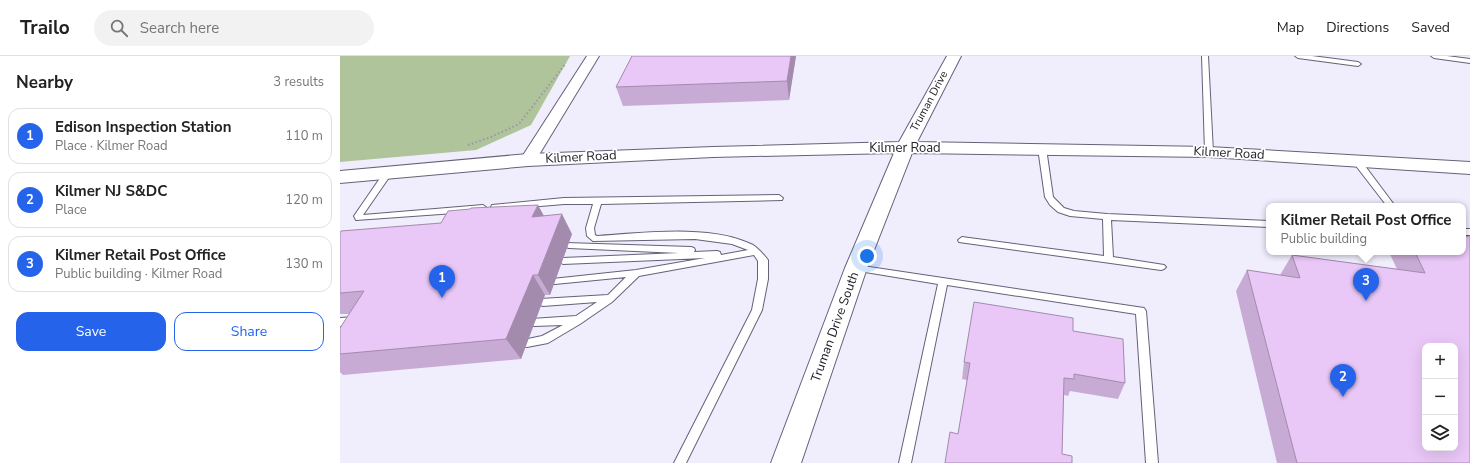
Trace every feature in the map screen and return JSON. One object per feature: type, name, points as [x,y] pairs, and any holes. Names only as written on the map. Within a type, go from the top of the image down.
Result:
[{"type":"street","points":[[528,160],[593,56]]},
{"type":"street","name":"Truman Drive","points":[[905,147],[954,56]]},
{"type":"street","name":"Kilmer Road","points":[[340,177],[528,160],[713,152],[905,147],[1042,148],[1208,152],[1470,168]]},
{"type":"street","name":"Truman Drive South","points":[[786,463],[856,268],[905,147]]},
{"type":"lane","points":[[1205,56],[1208,152]]},
{"type":"lane","points":[[1298,56],[1358,64]]},
{"type":"lane","points":[[1434,56],[1470,61]]},
{"type":"lane","points":[[1042,148],[1049,197],[1061,210],[1073,214],[1106,217],[1266,224]]},
{"type":"lane","points":[[1356,160],[1389,203]]},
{"type":"lane","points":[[388,173],[358,216],[359,218],[564,201],[779,198]]},
{"type":"lane","points":[[598,201],[590,228],[590,236],[596,239],[697,235],[728,239],[752,248],[764,260],[763,279],[757,310],[680,463]]},
{"type":"lane","points":[[1106,217],[1109,260]]},
{"type":"lane","points":[[962,240],[1160,267]]},
{"type":"lane","points":[[569,246],[756,252]]},
{"type":"lane","points":[[563,261],[756,252]]},
{"type":"lane","points":[[555,281],[636,273],[756,252]]},
{"type":"lane","points":[[856,268],[1141,311],[1152,463]]},
{"type":"lane","points":[[527,343],[544,340],[578,320],[610,298],[636,273]]},
{"type":"lane","points":[[905,463],[943,281]]},
{"type":"lane","points":[[543,302],[610,298]]},
{"type":"lane","points":[[340,322],[363,320]]},
{"type":"lane","points":[[534,322],[578,320]]},
{"type":"path","points":[[468,145],[491,138],[519,124],[566,62]]},
{"type":"green space","points":[[340,56],[570,56],[531,125],[476,150],[340,162]]},
{"type":"building","points":[[632,56],[791,56],[787,81],[616,87]]},
{"type":"building","points":[[538,205],[532,217],[562,214],[538,275],[533,275],[506,339],[340,354],[340,328],[364,291],[340,293],[341,231],[441,223],[448,211],[471,208]]},
{"type":"building","points":[[1466,236],[1470,237],[1470,463],[1297,463],[1247,270],[1300,278],[1292,255],[1425,273],[1416,255],[1466,255]]},
{"type":"building","points":[[974,302],[1073,318],[1073,331],[1123,339],[1125,383],[1074,374],[1074,379],[1064,378],[1062,454],[1072,456],[1072,463],[945,463],[950,432],[958,434],[970,363],[964,362]]},
{"type":"place","name":"Edison Inspection Station","points":[[442,298]]},
{"type":"place","name":"Kilmer Retail Post Office","points":[[1366,301]]},
{"type":"place","name":"Kilmer NJ S&DC","points":[[1343,397]]}]
